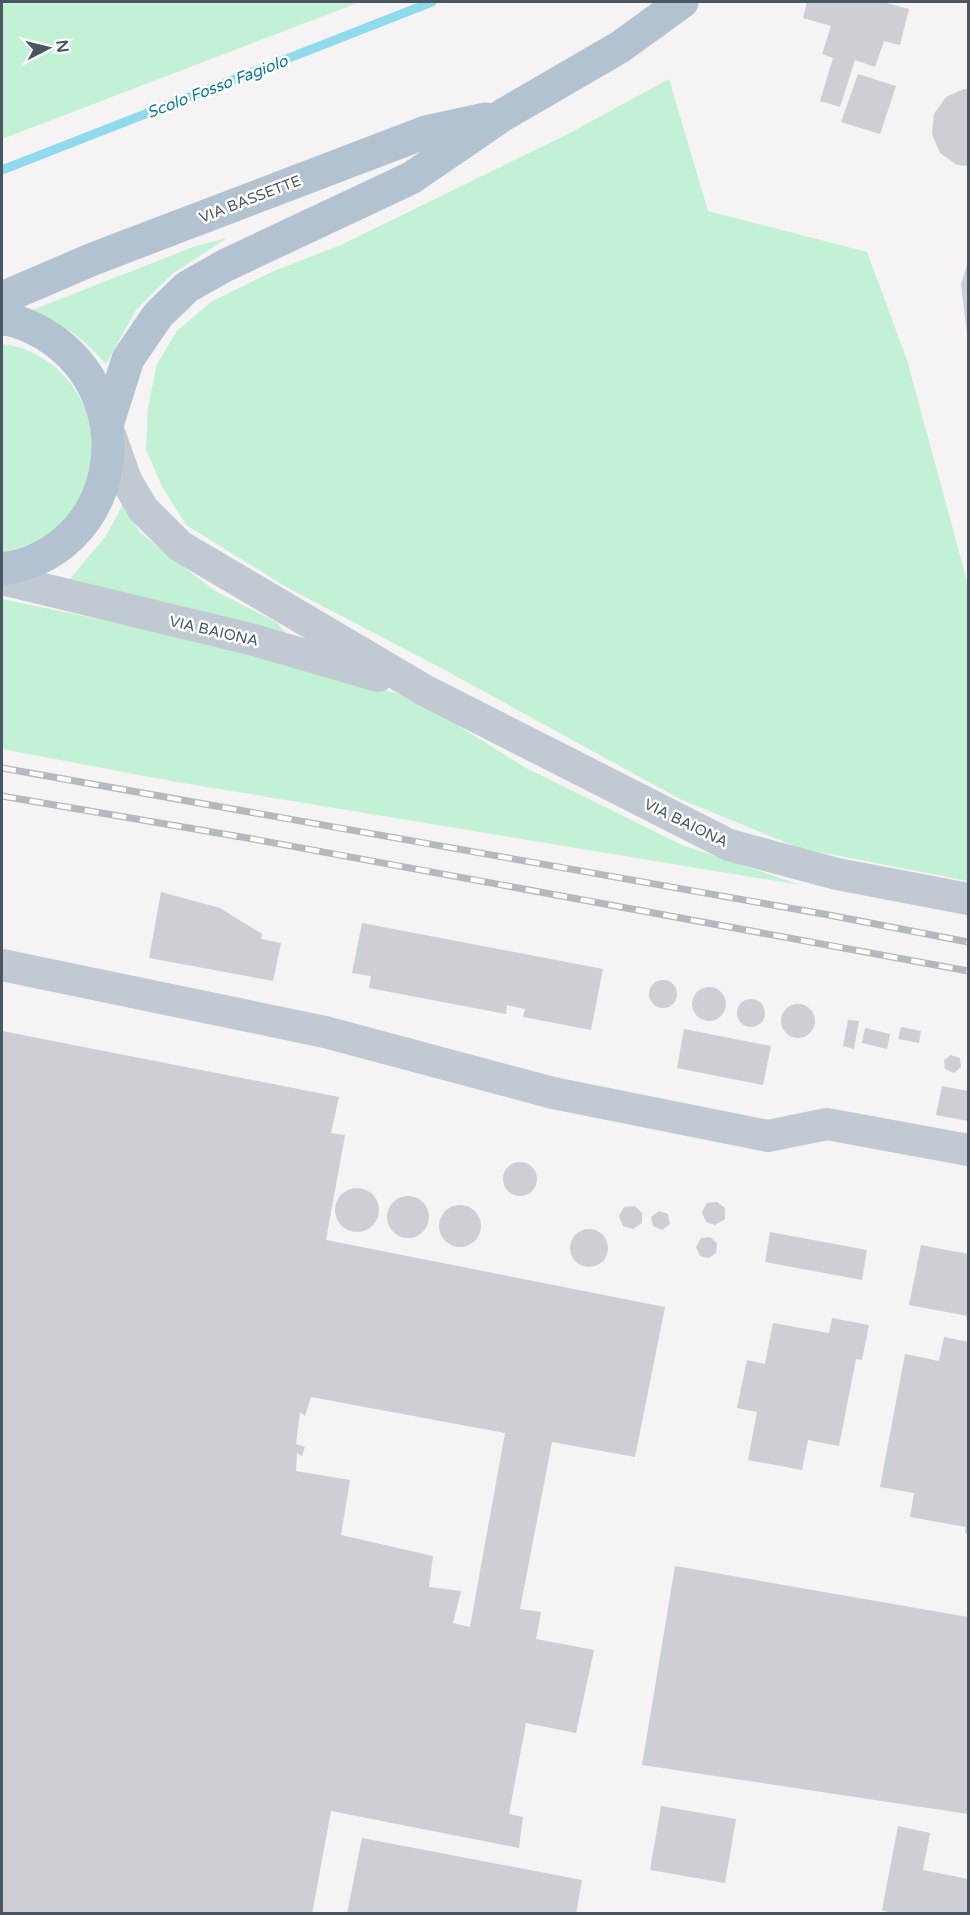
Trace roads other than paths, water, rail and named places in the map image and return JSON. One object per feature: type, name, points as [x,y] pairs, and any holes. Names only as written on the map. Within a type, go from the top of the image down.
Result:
[{"type":"main road","name":"VIA BASSETTE","points":[[108,427],[129,359],[158,315],[187,287],[226,265],[411,178],[503,115],[620,47],[682,2]]},
{"type":"main road","name":"VIA BASSETTE","points":[[2,298],[93,259],[426,132],[503,115]]},
{"type":"main road","points":[[2,319],[44,333],[74,356],[95,386],[108,427],[107,470],[94,505],[71,536],[40,558],[2,569]]},
{"type":"street","name":"VIA BAIONA","points":[[108,427],[126,480],[143,509],[180,546],[424,690],[729,845],[837,874],[969,899]]},
{"type":"street","name":"VIA BAIONA","points":[[2,579],[254,640],[424,690]]},
{"type":"street","points":[[2,965],[313,1029],[553,1093],[768,1136],[827,1124],[969,1150]]},
{"type":"waterway","name":"Scolo Fosso Fagiolo","points":[[2,170],[432,2]]},
{"type":"railway","points":[[2,768],[829,915],[968,942]]},
{"type":"railway","points":[[2,796],[253,839],[968,971]]}]
